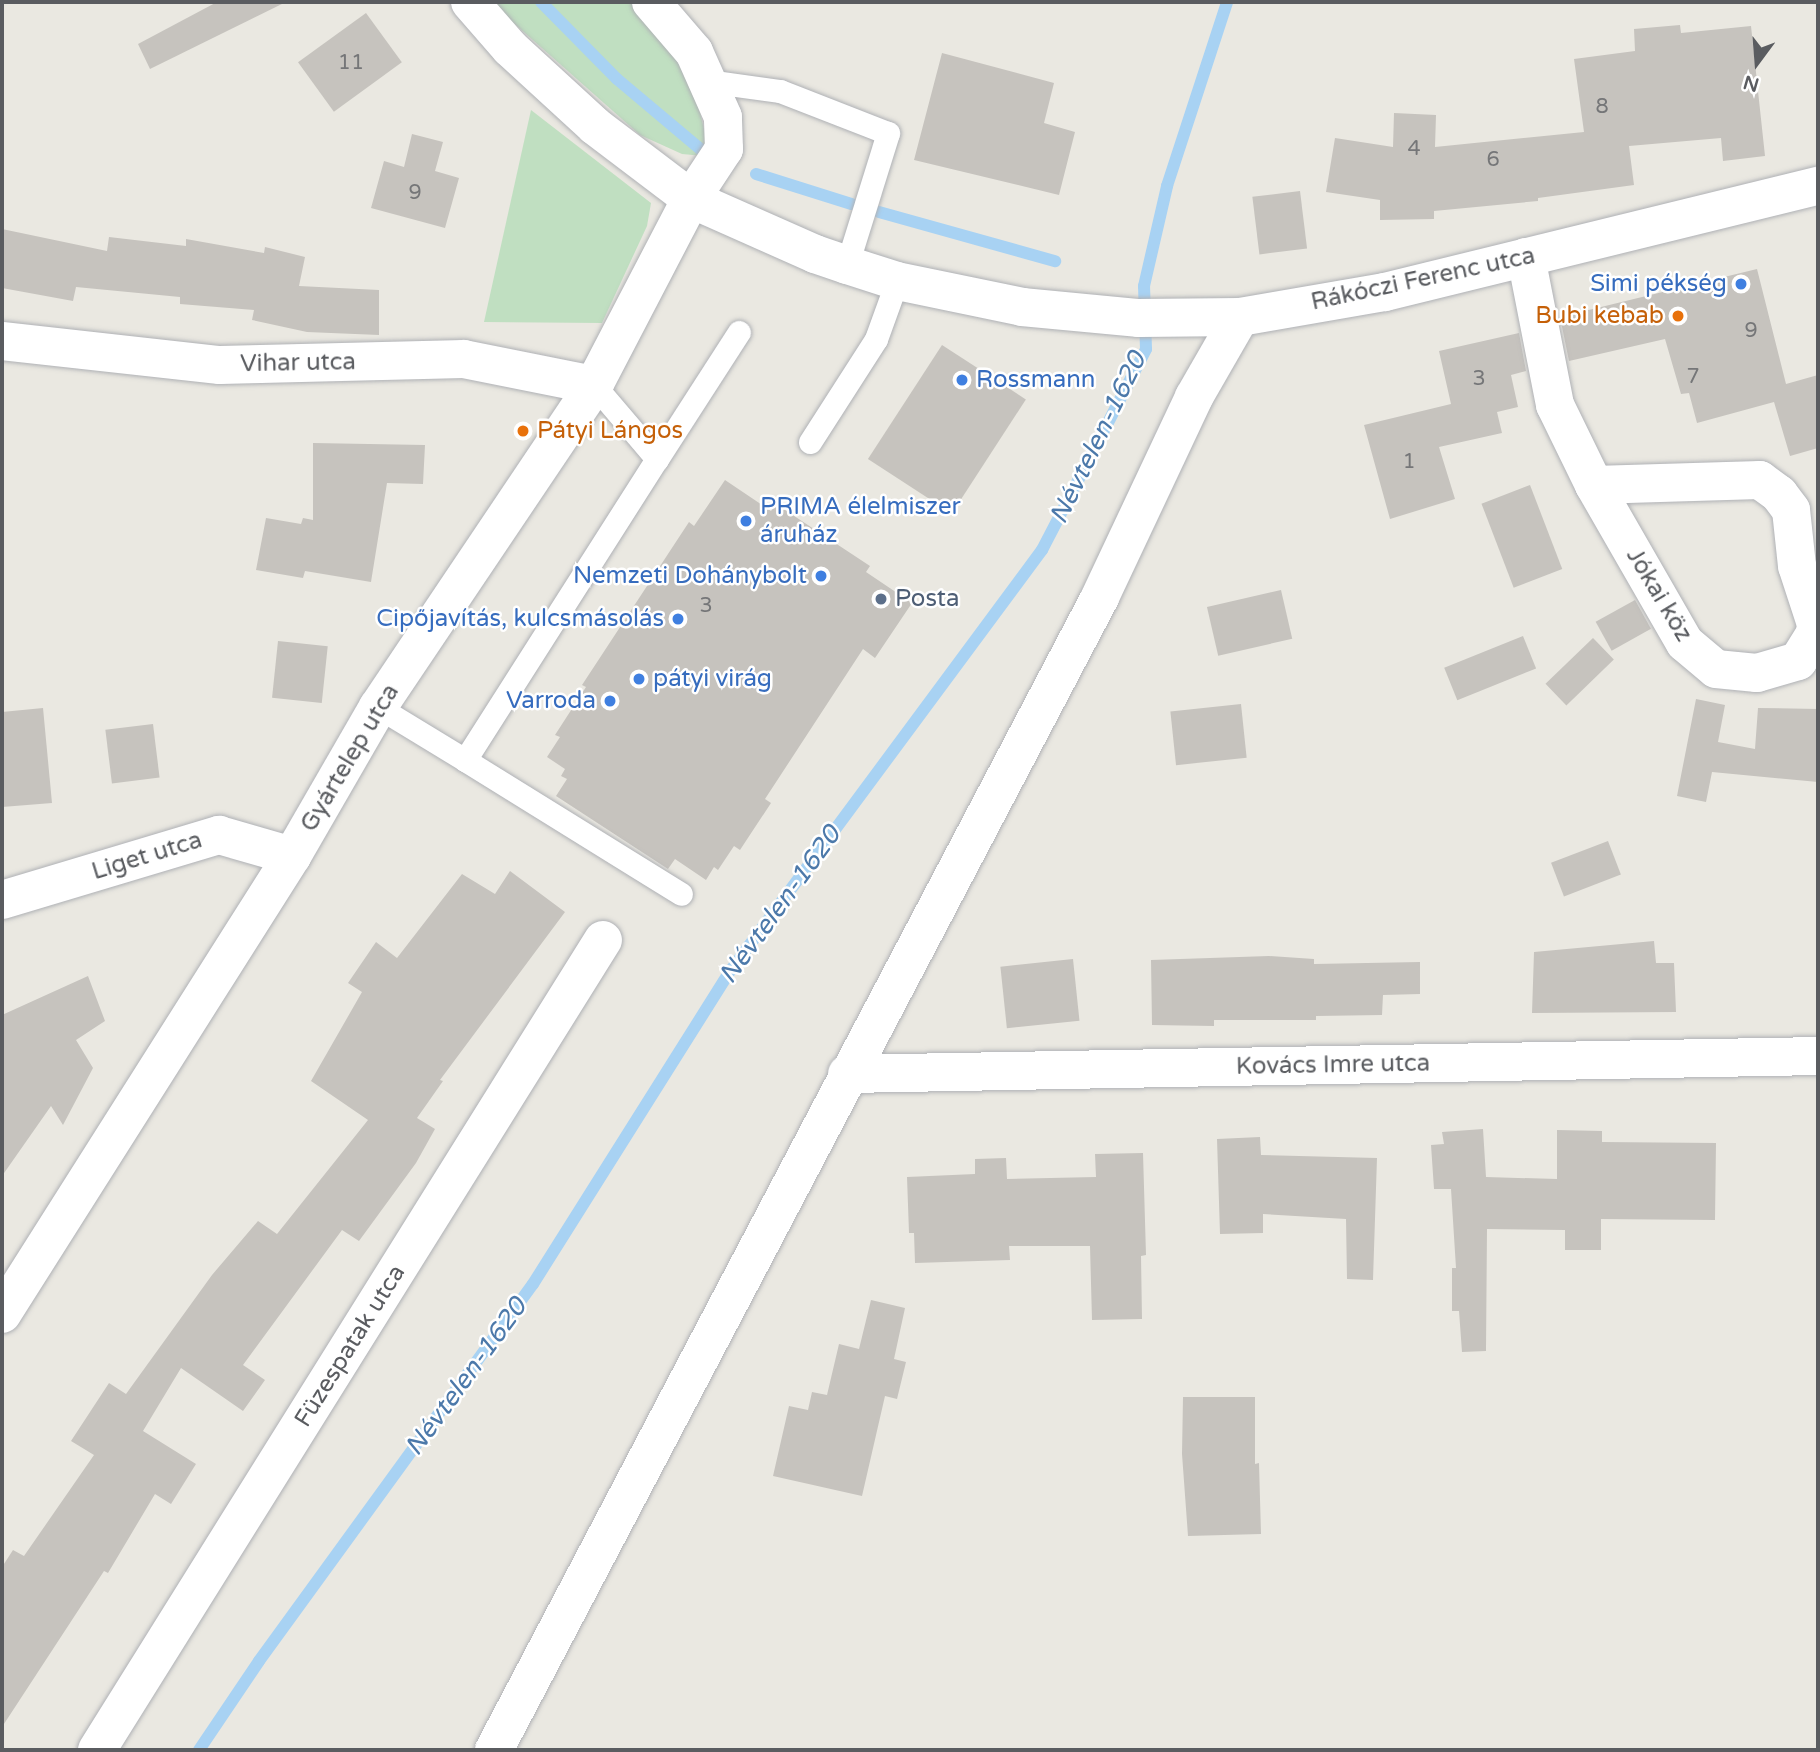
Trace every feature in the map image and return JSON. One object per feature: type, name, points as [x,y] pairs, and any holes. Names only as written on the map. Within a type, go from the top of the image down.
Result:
[{"type":"street","name":"Rákóczi Ferenc utca","points":[[470,2],[510,48],[595,126],[691,199],[815,254],[847,265],[897,281],[1022,307],[1139,318],[1240,317],[1385,292],[1818,186]]},
{"type":"street","name":"Gyártelep utca","points":[[2,1314],[292,856],[378,706],[593,385],[691,199],[723,149],[723,117],[694,52],[651,2]]},
{"type":"street","name":"Jókai köz","points":[[1526,257],[1555,405],[1594,485],[1685,643],[1716,669],[1757,673],[1798,661],[1815,634],[1816,624],[1797,566],[1791,510],[1779,494],[1760,480],[1594,485]]},
{"type":"street","points":[[494,1750],[1100,597],[1194,397],[1240,317]]},
{"type":"street","name":"Vihar utca","points":[[2,341],[220,365],[464,359],[593,385]]},
{"type":"street","name":"Liget utca","points":[[2,900],[219,835],[292,856]]},
{"type":"street","name":"Füzespatak utca","points":[[97,1750],[603,940]]},
{"type":"street","name":"Kovács Imre utca","points":[[847,1074],[1818,1056]]},
{"type":"lane","points":[[707,81],[780,91],[888,133],[847,265]]},
{"type":"lane","points":[[810,442],[876,339],[897,281]]},
{"type":"lane","points":[[465,761],[739,332]]},
{"type":"lane","points":[[593,385],[657,459]]},
{"type":"lane","points":[[378,706],[681,894]]},
{"type":"green space","points":[[490,2],[633,2],[680,65],[699,109],[706,137],[704,156],[682,154],[640,135]]},
{"type":"green space","points":[[531,110],[651,203],[647,226],[602,323],[484,322]]},
{"type":"building","points":[[217,2],[286,2],[150,69],[138,44]]},
{"type":"building","points":[[366,13],[402,62],[334,112],[298,62]]},
{"type":"building","points":[[1680,25],[1681,33],[1751,26],[1765,156],[1723,161],[1721,138],[1629,146],[1634,185],[1538,198],[1538,201],[1434,211],[1434,219],[1380,220],[1380,200],[1326,192],[1335,138],[1393,147],[1394,113],[1436,115],[1435,147],[1584,132],[1574,59],[1635,51],[1634,29]]},
{"type":"building","points":[[942,53],[1054,83],[1044,123],[1075,132],[1059,195],[914,160]]},
{"type":"building","points":[[412,134],[443,142],[435,171],[459,178],[445,228],[371,208],[384,161],[404,167]]},
{"type":"building","points":[[1300,191],[1307,249],[1259,254],[1252,197]]},
{"type":"building","points":[[2,229],[107,251],[109,237],[186,246],[186,239],[264,253],[265,247],[305,257],[299,286],[379,290],[379,335],[307,332],[252,320],[254,310],[180,304],[180,297],[76,287],[73,301],[2,288]]},
{"type":"building","points":[[1757,269],[1786,384],[1818,375],[1818,448],[1790,456],[1774,402],[1697,423],[1689,393],[1681,394],[1665,339],[1569,361],[1560,317]]},
{"type":"building","points":[[1519,333],[1526,371],[1511,375],[1518,407],[1497,412],[1502,433],[1439,447],[1455,499],[1390,519],[1364,425],[1451,404],[1439,351]]},
{"type":"building","points":[[942,345],[1026,399],[952,514],[868,459]]},
{"type":"building","points":[[313,443],[425,445],[423,484],[387,483],[371,582],[305,571],[303,578],[256,570],[266,518],[301,524],[303,518],[313,520]]},
{"type":"building","points":[[725,480],[771,511],[776,504],[870,566],[866,572],[912,603],[875,658],[863,649],[765,799],[771,803],[740,850],[734,846],[718,870],[714,867],[706,880],[675,859],[668,869],[556,796],[567,779],[561,776],[565,769],[547,757],[560,737],[555,735],[586,687],[582,685],[689,522],[694,526]]},
{"type":"building","points":[[1530,485],[1562,569],[1514,588],[1481,504]]},
{"type":"building","points":[[1281,590],[1292,639],[1218,656],[1207,607]]},
{"type":"building","points":[[1635,600],[1651,629],[1612,651],[1596,622]]},
{"type":"building","points":[[1523,636],[1536,668],[1457,700],[1444,668]]},
{"type":"building","points":[[1593,638],[1614,660],[1566,705],[1546,684]]},
{"type":"building","points":[[278,641],[328,646],[322,703],[272,698]]},
{"type":"building","points":[[1696,699],[1725,705],[1718,742],[1755,749],[1758,708],[1818,709],[1818,782],[1712,772],[1706,802],[1677,796]]},
{"type":"building","points":[[1241,704],[1247,758],[1176,765],[1170,711]]},
{"type":"building","points":[[43,708],[52,803],[2,807],[2,712]]},
{"type":"building","points":[[153,724],[160,778],[112,783],[105,730]]},
{"type":"building","points":[[1608,841],[1621,875],[1564,896],[1551,863]]},
{"type":"building","points":[[510,871],[565,912],[440,1080],[443,1081],[417,1118],[435,1129],[416,1163],[359,1241],[342,1230],[243,1365],[265,1380],[243,1411],[181,1368],[143,1431],[196,1464],[171,1504],[155,1494],[108,1573],[104,1571],[2,1727],[2,1567],[13,1550],[24,1556],[94,1455],[71,1441],[109,1383],[126,1394],[212,1275],[258,1221],[277,1234],[368,1120],[311,1081],[362,992],[348,983],[376,942],[397,958],[462,874],[495,894]]},
{"type":"building","points":[[1654,941],[1656,963],[1674,963],[1676,1012],[1532,1013],[1534,952]]},
{"type":"building","points":[[1269,956],[1314,959],[1314,964],[1420,962],[1420,994],[1383,995],[1382,1015],[1316,1016],[1316,1020],[1214,1020],[1214,1026],[1152,1025],[1151,960]]},
{"type":"building","points":[[1073,959],[1079,1021],[1007,1028],[1000,967]]},
{"type":"building","points":[[88,976],[105,1021],[76,1040],[93,1068],[63,1125],[51,1106],[2,1176],[2,1015]]},
{"type":"building","points":[[1483,1129],[1486,1177],[1557,1179],[1557,1130],[1602,1131],[1602,1142],[1716,1143],[1715,1220],[1601,1219],[1601,1250],[1565,1250],[1565,1230],[1487,1229],[1486,1351],[1462,1352],[1459,1311],[1452,1311],[1452,1268],[1456,1268],[1451,1189],[1434,1189],[1431,1145],[1444,1144],[1442,1132]]},
{"type":"building","points":[[1260,1137],[1261,1155],[1377,1158],[1373,1280],[1347,1279],[1346,1219],[1263,1214],[1263,1233],[1220,1234],[1217,1139]]},
{"type":"building","points":[[1143,1153],[1146,1255],[1141,1256],[1142,1319],[1092,1320],[1090,1246],[1009,1246],[1010,1260],[915,1263],[914,1233],[909,1233],[907,1177],[975,1174],[975,1159],[1006,1158],[1007,1179],[1096,1177],[1095,1154]]},
{"type":"building","points":[[871,1300],[905,1308],[894,1359],[906,1362],[897,1399],[885,1396],[862,1496],[773,1476],[789,1406],[808,1410],[812,1392],[827,1395],[839,1344],[859,1349]]},
{"type":"building","points":[[1183,1397],[1255,1397],[1255,1464],[1259,1463],[1261,1534],[1188,1536],[1182,1454]]},
{"type":"waterway","points":[[541,2],[617,79],[700,149]]},
{"type":"waterway","name":"Névtelen-1620","points":[[199,1750],[259,1661],[533,1284],[728,974],[1042,550],[1146,349],[1144,286],[1167,186],[1227,2]]},
{"type":"waterway","points":[[756,174],[851,204]]},
{"type":"waterway","points":[[879,212],[1055,261]]},
{"type":"place","name":"Simi pékség","points":[[1741,284]]},
{"type":"place","name":"Bubi kebab","points":[[1678,316]]},
{"type":"place","name":"Rossmann","points":[[962,380]]},
{"type":"place","name":"Pátyi Lángos","points":[[523,431]]},
{"type":"place","name":"PRIMA élelmiszer áruház","points":[[746,521]]},
{"type":"place","name":"Nemzeti Dohánybolt","points":[[821,576]]},
{"type":"place","name":"Posta","points":[[881,599]]},
{"type":"place","name":"Cipőjavítás, kulcsmásolás","points":[[678,619]]},
{"type":"place","name":"pátyi virág","points":[[639,679]]},
{"type":"place","name":"Varroda","points":[[610,701]]}]
